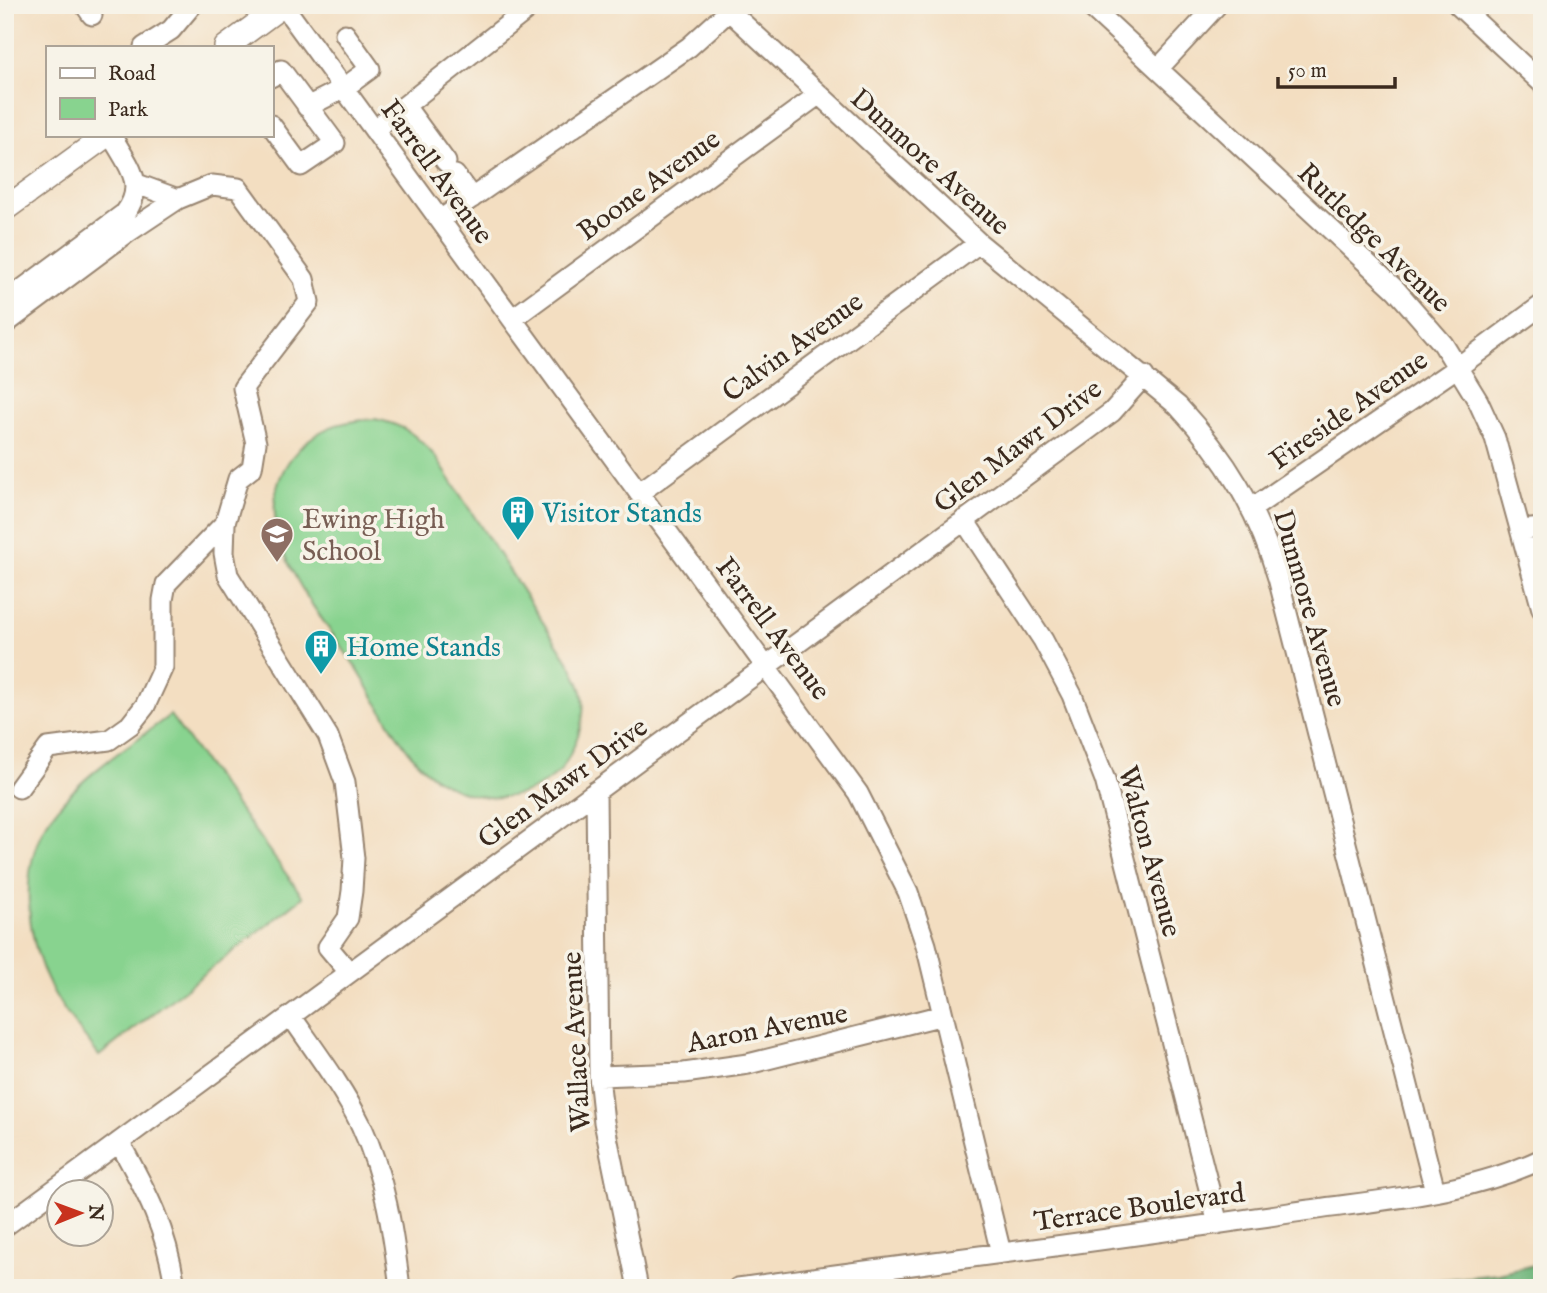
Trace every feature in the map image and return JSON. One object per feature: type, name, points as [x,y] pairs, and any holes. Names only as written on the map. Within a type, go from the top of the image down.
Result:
[{"type":"main road","points":[[227,46],[283,5]]},
{"type":"main road","points":[[5,209],[108,136]]},
{"type":"street","name":"Farrell Avenue","points":[[283,5],[843,769],[886,842],[908,892],[926,945],[1001,1253]]},
{"type":"street","points":[[373,130],[533,5]]},
{"type":"street","name":"Rutledge Avenue","points":[[1089,5],[1396,290],[1443,344],[1495,438],[1542,609]]},
{"type":"street","points":[[1158,69],[1216,5]]},
{"type":"street","points":[[1458,5],[1542,83]]},
{"type":"street","points":[[440,220],[689,47],[726,8]]},
{"type":"street","name":"Dunmore Avenue","points":[[726,8],[979,243],[1144,376],[1205,435],[1228,464],[1253,508],[1278,578],[1436,1191]]},
{"type":"street","points":[[146,46],[171,30],[190,9]]},
{"type":"street","points":[[307,107],[344,88],[370,69],[345,34]]},
{"type":"street","points":[[273,76],[281,70],[335,143],[301,166],[273,128]]},
{"type":"street","name":"Boone Avenue","points":[[512,319],[818,95]]},
{"type":"street","points":[[405,106],[472,198]]},
{"type":"street","points":[[109,136],[136,192],[127,233]]},
{"type":"street","points":[[5,324],[127,233],[178,200],[212,185],[238,188],[304,279],[309,302],[243,388],[256,443],[252,468],[239,479],[225,523],[224,553],[228,575],[328,736],[345,782],[354,858],[352,891],[348,918],[328,947],[349,972]]},
{"type":"street","points":[[136,192],[178,200]]},
{"type":"street","points":[[5,302],[125,213],[136,192]]},
{"type":"street","name":"Calvin Avenue","points":[[639,493],[979,243]]},
{"type":"street","name":"Fireside Avenue","points":[[1253,508],[1458,367],[1542,305]]},
{"type":"street","name":"Glen Mawr Drive","points":[[5,1226],[1112,412],[1144,376]]},
{"type":"street","name":"Walton Avenue","points":[[964,520],[1044,640],[1090,737],[1105,780],[1217,1224]]},
{"type":"street","points":[[19,788],[48,748],[109,740],[130,725],[145,706],[156,688],[163,667],[163,600],[166,584],[225,523]]},
{"type":"street","points":[[1521,530],[1542,528]]},
{"type":"street","name":"Wallace Avenue","points":[[596,791],[599,1076],[604,1122],[638,1288]]},
{"type":"street","name":"Aaron Avenue","points":[[599,1076],[684,1073],[748,1064],[943,1015]]},
{"type":"street","points":[[291,1016],[345,1097],[375,1161],[393,1229],[400,1288]]},
{"type":"street","points":[[119,1142],[154,1205],[165,1233],[175,1288]]},
{"type":"street","name":"Terrace Boulevard","points":[[738,1288],[1217,1224],[1436,1191],[1491,1179],[1542,1159]]},
{"type":"green space","points":[[375,419],[394,424],[409,432],[435,456],[572,667],[580,685],[583,715],[572,751],[557,775],[530,791],[502,797],[474,795],[447,785],[423,767],[392,727],[357,669],[306,596],[291,568],[280,540],[275,511],[278,484],[292,457],[310,439],[329,428]]},
{"type":"green space","points":[[170,715],[303,897],[99,1056],[58,1000],[38,955],[29,904],[29,878],[34,853],[43,830],[68,796],[110,759]]},
{"type":"green space","points":[[1542,1263],[1542,1288],[1358,1288],[1499,1274]]},
{"type":"place","name":"Visitor Stands","points":[[518,542]]},
{"type":"place","name":"Ewing High School","points":[[277,564]]},
{"type":"place","name":"Home Stands","points":[[321,676]]}]
